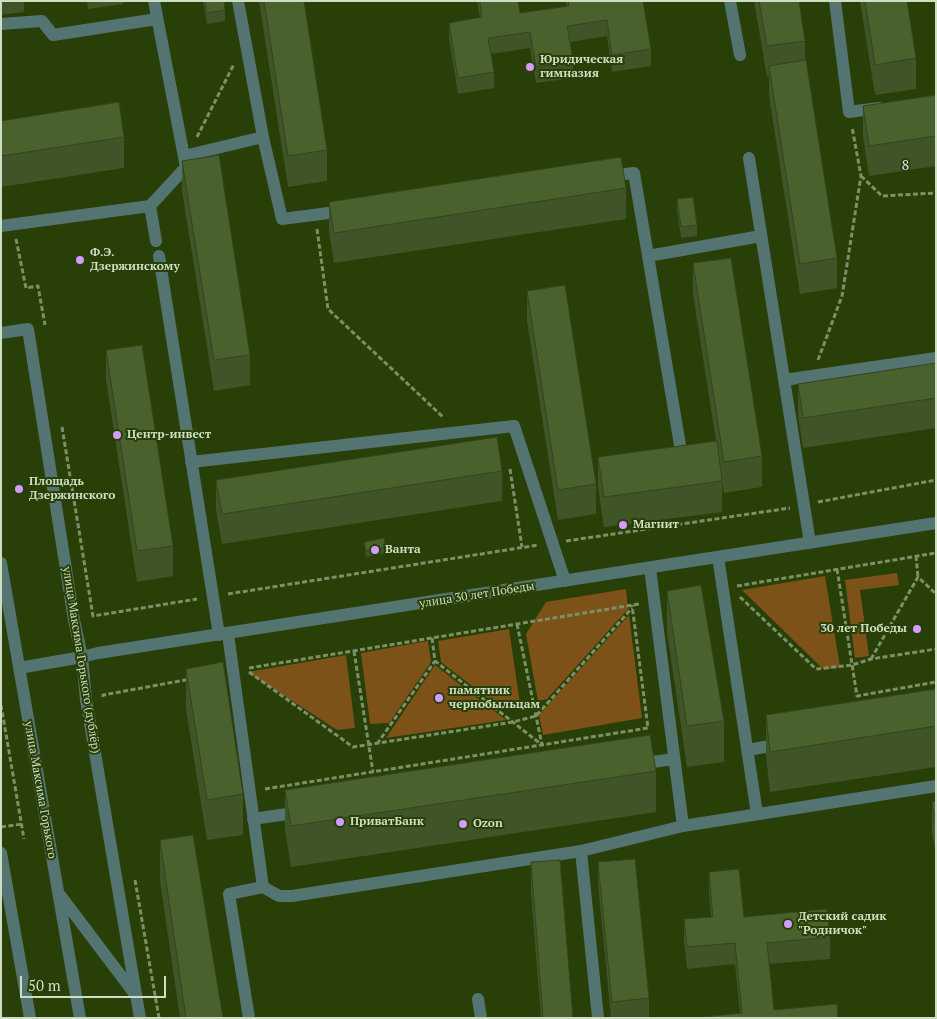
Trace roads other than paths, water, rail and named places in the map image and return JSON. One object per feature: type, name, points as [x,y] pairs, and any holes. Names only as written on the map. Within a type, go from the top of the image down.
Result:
[{"type":"street","points":[[7,225],[150,206],[186,168],[154,1]]},
{"type":"street","points":[[238,1],[263,137],[282,219],[353,210]]},
{"type":"street","points":[[730,1],[740,55]]},
{"type":"street","points":[[835,1],[849,112],[888,107]]},
{"type":"street","points":[[1,24],[42,20],[53,35],[157,18]]},
{"type":"street","points":[[183,151],[263,137]]},
{"type":"street","points":[[749,158],[810,543]]},
{"type":"street","points":[[594,178],[634,173],[681,451],[653,458]]},
{"type":"street","points":[[150,206],[156,241]]},
{"type":"street","points":[[648,256],[761,236]]},
{"type":"street","points":[[159,256],[213,596],[223,634],[250,791],[263,887]]},
{"type":"street","name":"улица Максима Горького (дублёр)","points":[[1,333],[28,329],[74,620],[82,658],[86,700],[140,1018]]},
{"type":"street","points":[[784,380],[936,358]]},
{"type":"street","points":[[192,462],[514,426],[565,581]]},
{"type":"street","name":"улица 30 лет Победы","points":[[19,668],[82,658],[98,653],[936,523]]},
{"type":"street","points":[[718,557],[727,588],[758,814]]},
{"type":"street","name":"улица Максима Горького","points":[[1,563],[80,1018]]},
{"type":"street","points":[[650,568],[683,826]]},
{"type":"street","points":[[748,750],[795,741]]},
{"type":"street","points":[[625,766],[674,759]]},
{"type":"street","points":[[249,1018],[229,894],[263,887],[279,896],[292,896],[581,851],[683,826],[936,786]]},
{"type":"street","points":[[254,819],[310,811]]},
{"type":"street","points":[[581,851],[598,1018]]},
{"type":"street","points":[[1,853],[30,1018]]},
{"type":"street","points":[[58,894],[136,995]]},
{"type":"street","points":[[478,998],[481,1018]]},
{"type":"place","name":"Юридическая гимназия","points":[[530,67]]},
{"type":"place","name":"Ф.Э. Дзержинскому","points":[[80,260]]},
{"type":"place","name":"Центр-инвест","points":[[117,435]]},
{"type":"place","name":"Площадь Дзержинского","points":[[19,489]]},
{"type":"place","name":"Магнит","points":[[623,525]]},
{"type":"place","name":"Ванта","points":[[375,550]]},
{"type":"place","name":"30 лет Победы","points":[[917,629]]},
{"type":"place","name":"памятник чернобыльцам","points":[[439,698]]},
{"type":"place","name":"ПриватБанк","points":[[340,822]]},
{"type":"place","name":"Ozon","points":[[463,824]]},
{"type":"place","name":"Детский садик \"Родничок\"","points":[[788,924]]},
{"type":"district","name":"8","points":[[906,166]]}]
